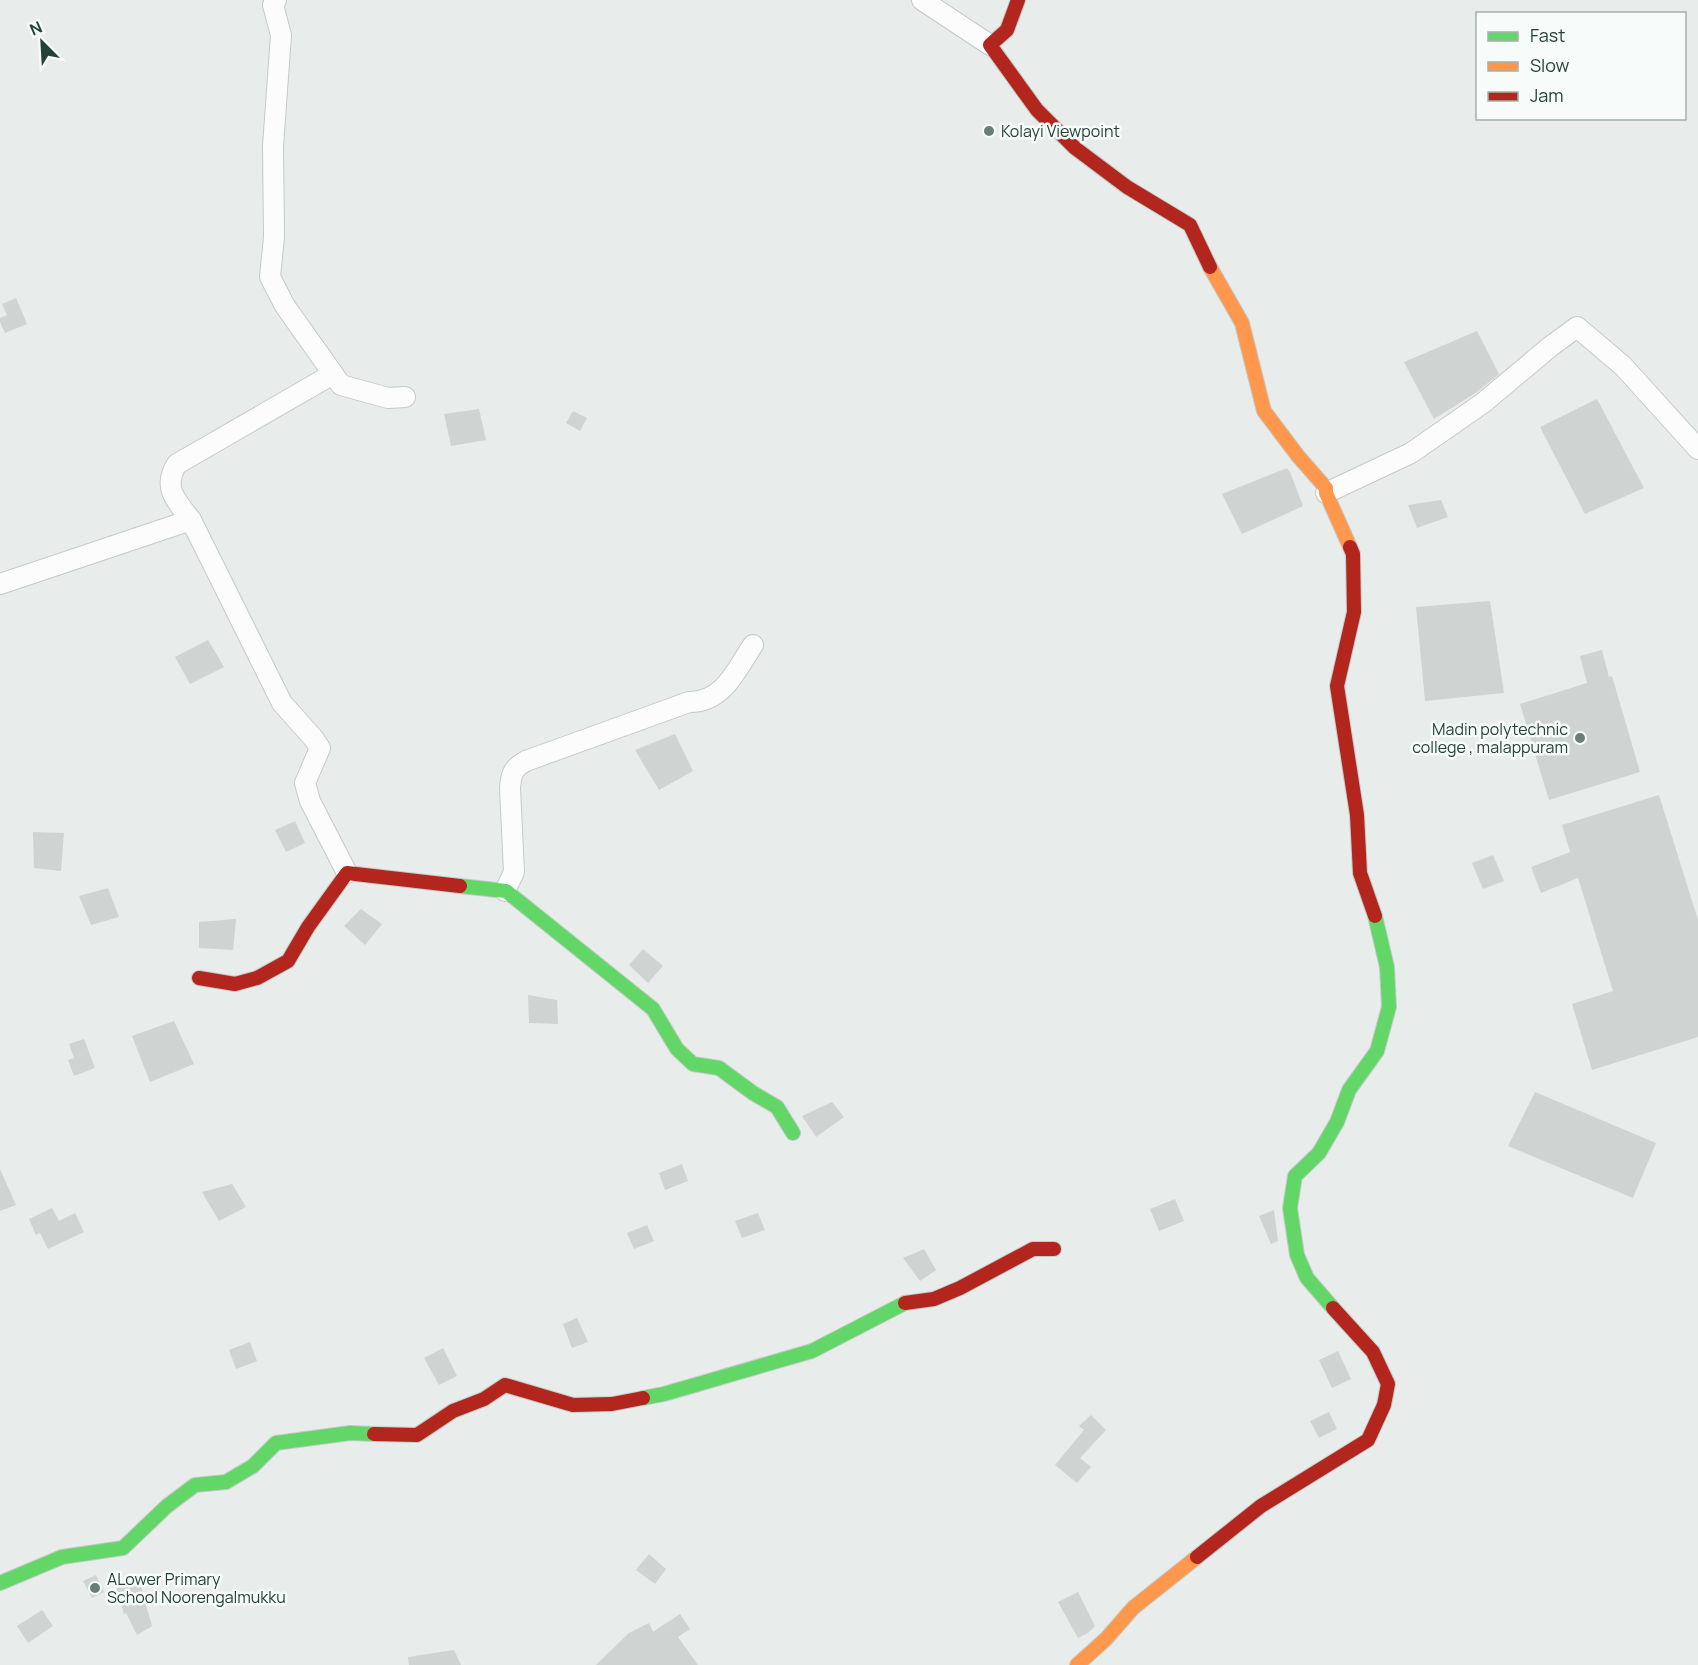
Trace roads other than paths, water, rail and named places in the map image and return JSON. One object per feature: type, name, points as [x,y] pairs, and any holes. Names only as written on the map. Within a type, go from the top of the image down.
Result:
[{"type":"street","points":[[276,0],[273,4],[281,34],[273,146],[274,237],[270,276],[285,306],[341,385],[388,398],[405,397]]},
{"type":"street","points":[[922,0],[990,45],[1037,110],[1075,148],[1127,187],[1190,225],[1206,260],[1242,323],[1264,411],[1326,488],[1326,493],[1353,554],[1354,612],[1337,686],[1357,815],[1360,873],[1374,910],[1387,967],[1389,1007],[1377,1051],[1349,1090],[1337,1122],[1319,1153],[1295,1176],[1290,1208],[1297,1254],[1307,1278],[1373,1352],[1388,1384],[1384,1405],[1368,1440],[1262,1506],[1133,1608],[1106,1639],[1077,1665]]},
{"type":"street","points":[[990,45],[1007,30],[1018,0]]},
{"type":"street","points":[[1326,493],[1411,453],[1483,403],[1577,327],[1623,366],[1698,449]]},
{"type":"street","points":[[333,374],[177,464],[170,474],[169,485],[190,520],[282,703],[320,748],[305,783],[310,801],[347,873]]},
{"type":"street","points":[[0,584],[190,520]]},
{"type":"street","points":[[505,891],[514,872],[510,788],[514,767],[688,702],[699,703],[713,698],[722,690],[753,645]]},
{"type":"street","points":[[347,873],[505,891],[653,1009],[677,1049],[693,1064],[719,1068],[777,1107],[793,1133]]},
{"type":"street","points":[[199,978],[235,984],[257,978],[288,961],[308,927],[347,873]]},
{"type":"street","points":[[0,1583],[62,1557],[123,1548],[167,1506],[195,1485],[226,1482],[253,1466],[276,1443],[350,1433],[417,1435],[453,1411],[484,1399],[505,1385],[573,1405],[612,1404],[664,1394],[812,1351],[903,1303],[934,1299],[960,1288],[1033,1249],[1054,1249]]},
{"type":"place","name":"Kolayi Viewpoint","points":[[989,131]]},
{"type":"place","name":"Madin polytechnic college , malappuram","points":[[1580,738]]},
{"type":"place","name":"ALower Primary School Noorengalmukku","points":[[95,1588]]}]
